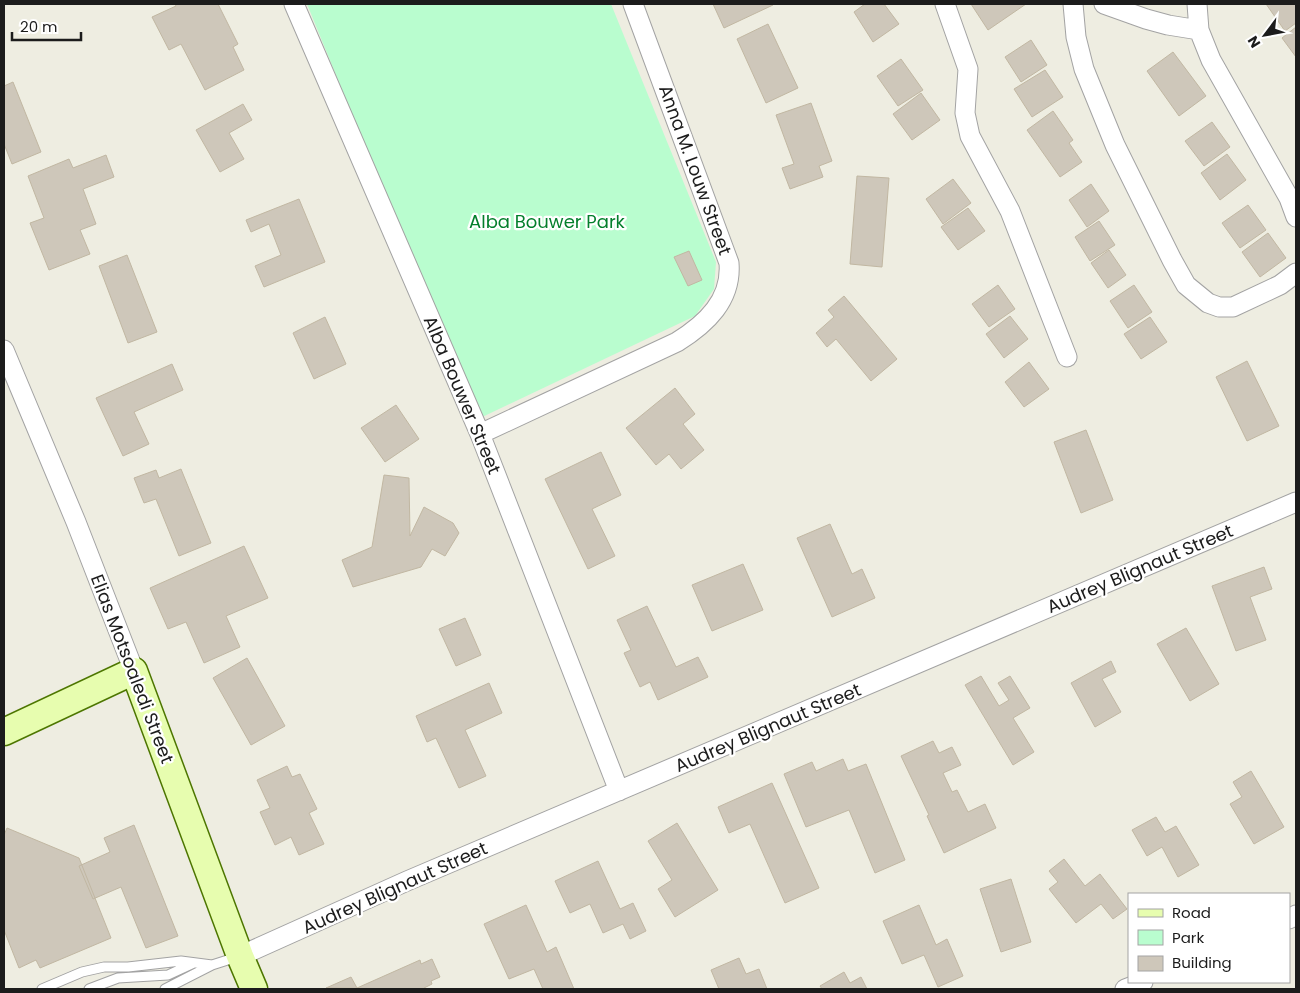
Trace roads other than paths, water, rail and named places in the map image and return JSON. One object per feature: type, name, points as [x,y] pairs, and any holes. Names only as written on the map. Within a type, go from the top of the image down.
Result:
[{"type":"street","name":"Alba Bouwer Street","points":[[294,4],[480,434],[619,791]]},
{"type":"street","name":"Anna M. Louw Street","points":[[480,434],[677,342],[694,332],[720,304],[727,287],[730,276],[729,263],[633,4]]},
{"type":"street","points":[[944,4],[968,69],[965,113],[970,136],[1010,211],[1067,357]]},
{"type":"street","points":[[1073,4],[1076,37],[1088,77],[1115,145],[1186,285],[1208,303],[1219,307],[1233,307],[1280,285],[1296,273]]},
{"type":"street","points":[[1104,4],[1168,25],[1200,30]]},
{"type":"street","points":[[1197,4],[1200,30],[1211,60],[1289,198],[1296,217]]},
{"type":"street","name":"Elias Motsoaledi Street","points":[[4,350],[76,522],[254,989]]},
{"type":"street","name":"Audrey Blignaut Street","points":[[240,956],[407,881],[1296,502]]},
{"type":"street","points":[[4,732],[134,671]]},
{"type":"street","points":[[1125,989],[1140,983]]},
{"type":"lane","points":[[165,989],[212,965],[240,956]]},
{"type":"lane","points":[[42,989],[82,972],[104,967],[128,968],[181,961],[212,965]]},
{"type":"lane","points":[[89,989],[118,978],[168,975],[194,963],[212,965]]},
{"type":"park label","name":"Alba Bouwer Park","points":[[547,222]]}]
